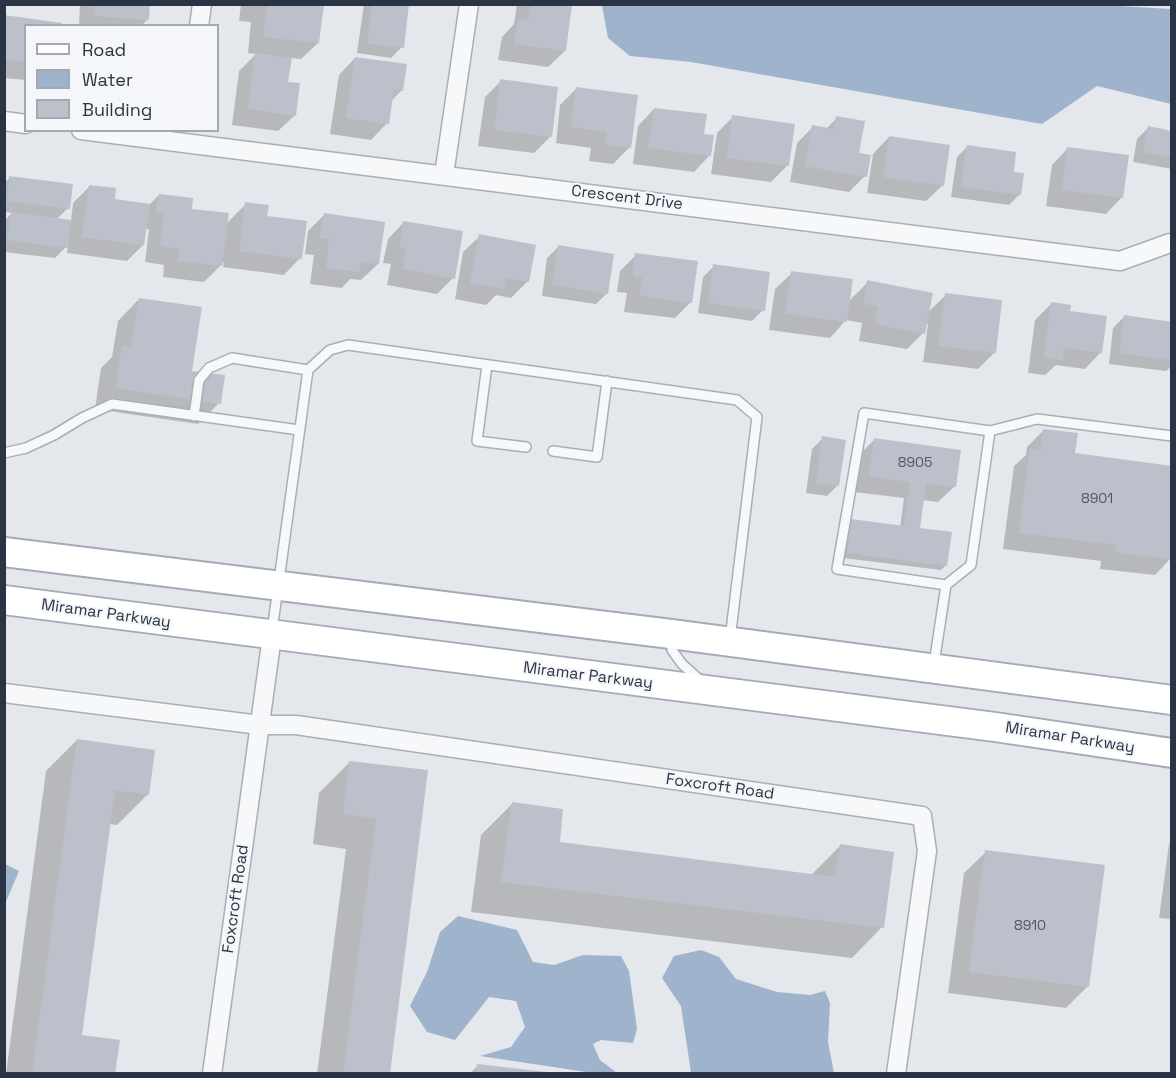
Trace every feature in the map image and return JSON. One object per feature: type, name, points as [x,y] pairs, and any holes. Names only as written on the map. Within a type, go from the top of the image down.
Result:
[{"type":"main road","points":[[4,552],[670,634],[1172,700]]},
{"type":"main road","name":"Miramar Parkway","points":[[4,600],[995,727],[1172,753]]},
{"type":"street","points":[[199,24],[202,4]]},
{"type":"street","points":[[444,175],[469,4]]},
{"type":"street","points":[[4,121],[24,124]]},
{"type":"street","name":"Crescent Drive","points":[[110,132],[183,137],[444,175],[1120,261],[1170,243]]},
{"type":"street","name":"Foxcroft Road","points":[[212,1074],[272,636]]},
{"type":"street","name":"Foxcroft Road","points":[[4,693],[260,725],[296,725],[922,816],[927,851],[896,1074]]},
{"type":"lane","points":[[272,636],[308,370],[330,350],[348,345],[737,400],[757,417],[729,642]]},
{"type":"lane","points":[[194,416],[199,380],[209,368],[232,358],[308,370]]},
{"type":"lane","points":[[487,365],[477,441],[526,447]]},
{"type":"lane","points":[[553,451],[597,457],[607,381]]},
{"type":"lane","points":[[4,453],[26,447],[54,435],[112,404],[299,430]]},
{"type":"lane","points":[[946,585],[837,569],[864,413],[990,431],[1037,419],[1172,436]]},
{"type":"lane","points":[[933,669],[946,585],[971,565],[990,431]]},
{"type":"lane","points":[[670,634],[672,650],[682,664],[712,692]]},
{"type":"water","points":[[602,5],[1102,5],[1171,9],[1171,104],[1097,86],[1042,124],[691,62],[630,56],[608,38]]},
{"type":"water","points":[[5,864],[19,871],[5,904]]},
{"type":"water","points":[[458,916],[517,930],[533,962],[554,965],[583,955],[621,956],[629,971],[637,1029],[633,1043],[601,1040],[593,1044],[600,1060],[617,1073],[593,1073],[480,1056],[511,1047],[525,1027],[516,1001],[489,997],[455,1040],[427,1032],[410,1006],[427,972],[440,932]]},
{"type":"water","points":[[701,950],[719,957],[736,979],[777,992],[810,995],[825,991],[830,1003],[828,1042],[834,1073],[691,1073],[681,1006],[662,978],[674,956]]},
{"type":"building","points":[[95,4],[150,4],[149,20],[94,16]]},
{"type":"building","points":[[267,4],[324,4],[319,43],[263,37]]},
{"type":"building","points":[[372,4],[409,4],[404,48],[367,43]]},
{"type":"building","points":[[531,4],[572,4],[566,51],[514,44],[518,19],[528,21]]},
{"type":"building","points":[[4,15],[62,23],[24,24],[24,62],[4,60]]},
{"type":"building","points":[[255,53],[292,58],[288,82],[300,83],[296,116],[248,109]]},
{"type":"building","points":[[355,57],[407,64],[403,91],[394,89],[389,124],[346,118]]},
{"type":"building","points":[[500,79],[558,87],[552,137],[494,130]]},
{"type":"building","points":[[576,87],[638,95],[631,148],[605,145],[607,132],[571,127]]},
{"type":"building","points":[[654,108],[707,114],[704,134],[714,135],[711,156],[648,148]]},
{"type":"building","points":[[732,115],[795,124],[789,166],[727,158]]},
{"type":"building","points":[[836,116],[865,121],[859,153],[871,155],[867,177],[805,166],[812,125],[834,129]]},
{"type":"building","points":[[1148,126],[1172,131],[1172,157],[1143,152]]},
{"type":"building","points":[[889,136],[950,145],[944,186],[883,177]]},
{"type":"building","points":[[967,145],[1016,152],[1014,172],[1024,173],[1021,195],[961,187]]},
{"type":"building","points":[[1067,147],[1129,155],[1123,198],[1062,190]]},
{"type":"building","points":[[9,176],[73,184],[70,209],[7,201]]},
{"type":"building","points":[[89,185],[116,188],[115,199],[150,204],[144,245],[82,237]]},
{"type":"building","points":[[159,194],[193,198],[192,209],[229,213],[222,266],[178,261],[179,249],[160,246],[164,214],[156,213]]},
{"type":"building","points":[[245,202],[269,205],[267,216],[307,221],[302,259],[239,251]]},
{"type":"building","points":[[11,212],[71,220],[68,248],[7,240]]},
{"type":"building","points":[[324,213],[385,222],[379,264],[361,262],[359,272],[326,268],[329,239],[320,238]]},
{"type":"building","points":[[403,221],[463,231],[455,279],[403,269],[406,248],[399,247]]},
{"type":"building","points":[[479,234],[536,245],[529,282],[506,278],[504,289],[470,283]]},
{"type":"building","points":[[558,245],[614,254],[608,294],[552,285]]},
{"type":"building","points":[[635,253],[698,261],[692,303],[640,296],[642,277],[633,276]]},
{"type":"building","points":[[713,264],[770,272],[765,311],[708,303]]},
{"type":"building","points":[[791,271],[853,279],[847,322],[785,314]]},
{"type":"building","points":[[867,280],[933,293],[925,334],[875,324],[878,306],[863,304]]},
{"type":"building","points":[[945,293],[1002,300],[996,353],[938,346]]},
{"type":"building","points":[[139,298],[202,307],[192,371],[225,375],[221,404],[116,388],[122,345],[131,347]]},
{"type":"building","points":[[1051,302],[1071,305],[1070,311],[1107,316],[1102,353],[1064,348],[1063,360],[1044,357]]},
{"type":"building","points":[[1124,315],[1172,322],[1172,360],[1119,353]]},
{"type":"building","points":[[1043,429],[1078,433],[1075,453],[1172,466],[1172,559],[1116,553],[1117,545],[1019,533],[1030,448],[1040,450]]},
{"type":"building","points":[[822,436],[846,440],[839,486],[816,483]]},
{"type":"building","points":[[874,438],[961,450],[956,487],[926,484],[920,528],[952,532],[947,566],[847,553],[851,519],[904,526],[910,482],[869,476]]},
{"type":"building","points":[[77,739],[155,750],[149,795],[115,790],[82,1035],[120,1040],[115,1074],[32,1074]]},
{"type":"building","points":[[349,761],[428,770],[390,1074],[343,1074],[376,819],[343,813]]},
{"type":"building","points":[[512,802],[563,809],[560,842],[835,877],[840,844],[894,852],[884,928],[501,882]]},
{"type":"building","points":[[985,850],[1105,865],[1089,987],[969,972]]},
{"type":"building","points":[[477,1064],[547,1072],[547,1074],[476,1074]]}]
